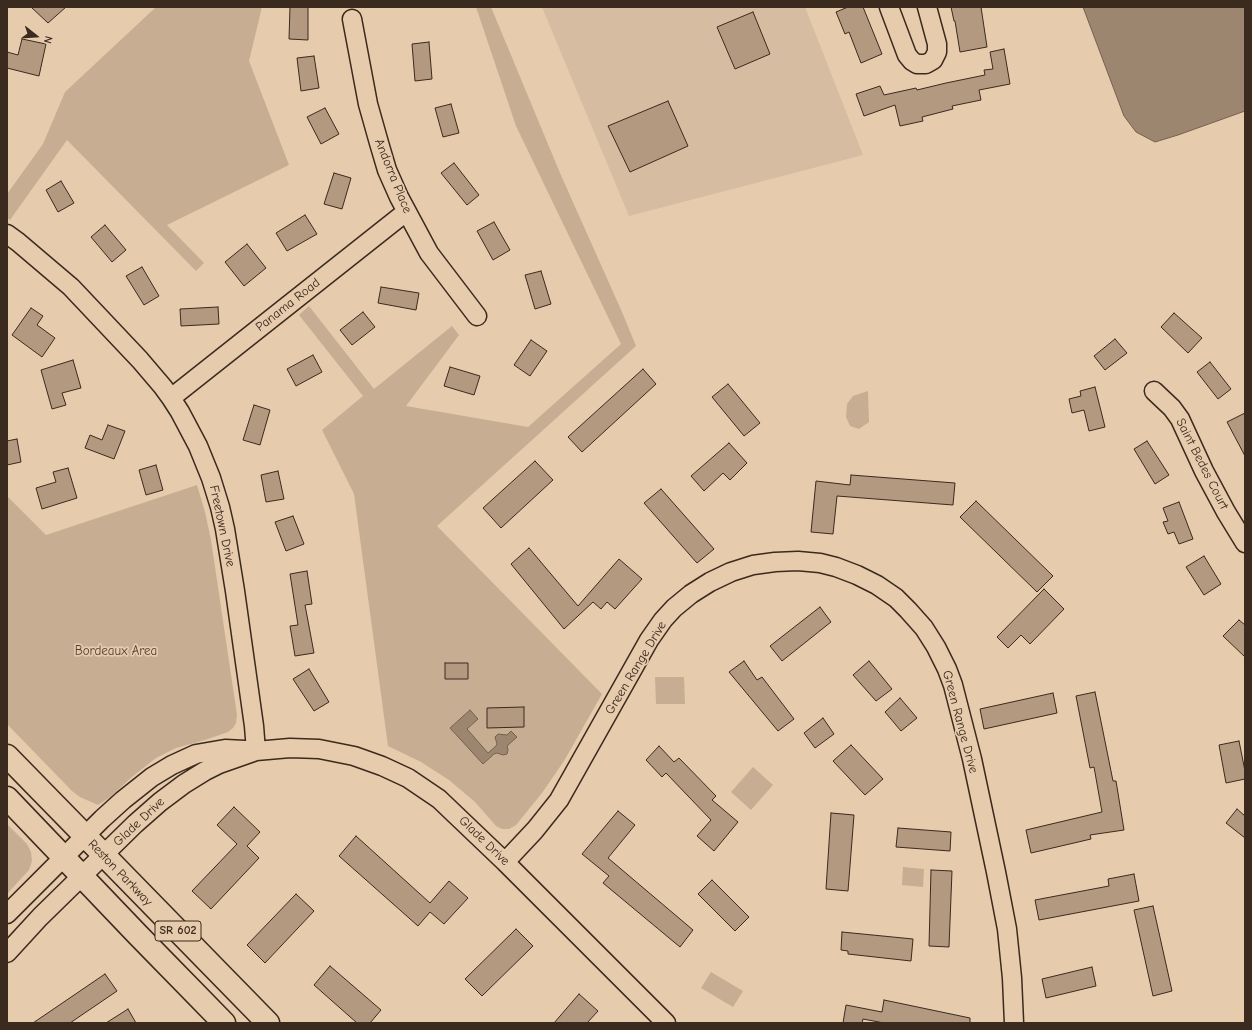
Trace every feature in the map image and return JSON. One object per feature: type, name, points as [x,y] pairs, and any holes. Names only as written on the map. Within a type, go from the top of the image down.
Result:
[{"type":"main road","name":"Reston Parkway","points":[[7,756],[268,1023]]},
{"type":"main road","name":"SR 602","points":[[7,798],[224,1023]]},
{"type":"street","points":[[888,7],[907,55],[917,64],[926,64],[933,60],[936,52],[937,44],[927,7]]},
{"type":"street","name":"Andorra Place","points":[[352,18],[368,104],[378,144],[387,170],[406,212],[429,253],[477,316]]},
{"type":"street","name":"Panama Road","points":[[171,398],[406,212]]},
{"type":"street","name":"Freetown Drive","points":[[7,234],[70,287],[140,360],[171,398],[198,446],[211,478],[225,529],[254,726],[256,751]]},
{"type":"street","name":"Saint Bedes Court","points":[[1154,391],[1172,408],[1180,419],[1204,471],[1245,543]]},
{"type":"street","name":"Green Range Drive","points":[[505,862],[536,830],[560,800],[649,640],[663,620],[674,608],[691,594],[710,582],[731,572],[753,565],[798,561],[820,563],[836,567],[877,585],[896,598],[924,628],[947,669],[953,685],[972,760],[1007,929],[1012,978],[1014,1023]]},
{"type":"street","name":"Glade Drive","points":[[7,914],[84,836],[138,787],[158,772],[176,762],[193,755],[216,750],[232,749],[256,751],[290,748],[331,751],[365,759],[394,771],[420,785],[440,799],[666,1023]]},
{"type":"street","name":"Glade Drive","points":[[7,953],[27,930],[103,855],[146,814],[172,792],[219,764],[256,751]]},
{"type":"shaded area","points":[[542,7],[805,7],[863,155],[629,216]]},
{"type":"shaded area","points":[[1083,7],[1245,7],[1245,111],[1155,142],[1136,132],[1124,116]]},
{"type":"shaded area","points":[[470,710],[478,719],[467,729],[488,753],[496,746],[497,744],[495,737],[498,734],[507,735],[511,731],[517,737],[507,746],[507,754],[494,754],[483,764],[450,728]]},
{"type":"green space","points":[[156,7],[262,7],[249,61],[289,165],[167,225],[204,263],[196,271],[67,140],[10,220],[7,218],[7,194],[43,144],[65,92]]},
{"type":"green space","points":[[476,7],[491,7],[560,173],[636,346],[437,526],[602,694],[564,761],[542,793],[516,825],[509,829],[502,829],[496,826],[475,802],[449,780],[421,762],[388,746],[354,494],[322,430],[363,396],[299,315],[309,306],[374,389],[452,326],[459,335],[406,406],[528,427],[621,344],[516,126]]},
{"type":"green space","points":[[868,391],[869,422],[859,429],[850,426],[846,417],[847,404],[853,396]]},
{"type":"green space","name":"Bordeaux Area","points":[[197,485],[211,540],[237,715],[236,723],[228,732],[176,748],[156,758],[109,798],[98,805],[80,797],[72,791],[7,724],[7,496],[46,535]]},
{"type":"green space","points":[[655,677],[684,677],[685,704],[656,704]]},
{"type":"green space","points":[[753,767],[773,785],[751,810],[731,792]]},
{"type":"green space","points":[[7,824],[27,844],[31,852],[32,861],[29,870],[7,894]]},
{"type":"green space","points":[[903,867],[924,869],[923,887],[902,885]]},
{"type":"green space","points":[[711,972],[743,991],[733,1007],[701,988]]},
{"type":"building","points":[[31,7],[66,7],[48,23]]},
{"type":"building","points":[[290,7],[308,7],[308,40],[289,39]]},
{"type":"building","points":[[848,7],[863,7],[882,54],[861,63],[849,32],[845,34],[836,12]]},
{"type":"building","points":[[951,7],[981,7],[987,47],[960,52]]},
{"type":"building","points":[[753,12],[770,54],[735,69],[717,27]]},
{"type":"building","points":[[22,39],[46,44],[39,76],[7,68],[7,52],[18,55]]},
{"type":"building","points":[[429,42],[432,79],[415,81],[412,44]]},
{"type":"building","points":[[1004,49],[1010,84],[979,90],[981,100],[952,106],[953,109],[922,117],[923,121],[900,126],[895,105],[864,116],[856,94],[880,86],[884,95],[916,88],[917,90],[985,75],[984,70],[993,69],[990,52]]},
{"type":"building","points":[[314,56],[319,88],[301,91],[297,58]]},
{"type":"building","points":[[668,101],[688,146],[630,172],[608,126]]},
{"type":"building","points":[[451,104],[459,133],[443,137],[435,108]]},
{"type":"building","points":[[325,108],[339,134],[321,144],[307,117]]},
{"type":"building","points":[[454,163],[479,195],[467,205],[441,173]]},
{"type":"building","points":[[334,173],[351,178],[342,209],[324,204]]},
{"type":"building","points":[[61,181],[74,203],[58,212],[46,190]]},
{"type":"building","points":[[305,215],[317,234],[287,251],[276,233]]},
{"type":"building","points":[[494,222],[510,250],[493,260],[477,231]]},
{"type":"building","points":[[105,225],[126,250],[112,262],[91,237]]},
{"type":"building","points":[[247,244],[266,268],[244,286],[225,262]]},
{"type":"building","points":[[142,267],[159,296],[144,305],[126,276]]},
{"type":"building","points":[[541,271],[551,304],[535,309],[525,275]]},
{"type":"building","points":[[381,287],[419,293],[416,310],[378,303]]},
{"type":"building","points":[[218,307],[219,324],[181,326],[180,309]]},
{"type":"building","points":[[31,308],[43,316],[37,325],[55,338],[42,357],[12,335]]},
{"type":"building","points":[[363,312],[375,327],[352,345],[340,330]]},
{"type":"building","points":[[1174,313],[1202,338],[1188,353],[1161,327]]},
{"type":"building","points":[[1115,339],[1127,353],[1105,370],[1094,356]]},
{"type":"building","points":[[531,340],[547,351],[530,376],[514,365]]},
{"type":"building","points":[[313,355],[322,372],[296,386],[287,369]]},
{"type":"building","points":[[73,360],[81,388],[62,393],[66,405],[52,409],[41,370]]},
{"type":"building","points":[[1210,362],[1231,389],[1218,399],[1197,372]]},
{"type":"building","points":[[450,367],[480,376],[474,395],[444,386]]},
{"type":"building","points":[[643,369],[656,384],[582,452],[568,437]]},
{"type":"building","points":[[728,384],[760,423],[744,436],[712,397]]},
{"type":"building","points":[[1095,387],[1105,427],[1089,431],[1084,410],[1072,413],[1069,399],[1081,396],[1080,391]]},
{"type":"building","points":[[254,405],[270,410],[260,445],[243,440]]},
{"type":"building","points":[[1245,413],[1245,456],[1227,422]]},
{"type":"building","points":[[108,425],[125,431],[114,459],[85,448],[90,435],[102,440]]},
{"type":"building","points":[[17,439],[21,462],[7,465],[7,441]]},
{"type":"building","points":[[1147,441],[1169,475],[1155,484],[1134,449]]},
{"type":"building","points":[[729,443],[747,463],[730,480],[723,473],[704,491],[691,476]]},
{"type":"building","points":[[535,461],[553,480],[501,528],[483,508]]},
{"type":"building","points":[[156,465],[163,490],[146,495],[139,470]]},
{"type":"building","points":[[68,468],[77,498],[42,509],[36,488],[56,482],[53,472]]},
{"type":"building","points":[[278,471],[284,499],[266,502],[261,475]]},
{"type":"building","points":[[851,475],[955,483],[953,505],[837,496],[833,534],[811,532],[816,481],[850,485]]},
{"type":"building","points":[[661,489],[714,549],[697,563],[644,503]]},
{"type":"building","points":[[976,501],[1053,576],[1037,592],[960,517]]},
{"type":"building","points":[[1179,502],[1193,539],[1179,544],[1174,532],[1168,534],[1163,522],[1168,521],[1163,508]]},
{"type":"building","points":[[293,516],[304,544],[286,551],[275,522]]},
{"type":"building","points":[[529,548],[578,606],[619,559],[642,579],[615,609],[607,602],[601,609],[593,602],[564,629],[511,564]]},
{"type":"building","points":[[1204,556],[1221,584],[1204,595],[1186,567]]},
{"type":"building","points":[[307,571],[312,604],[305,605],[314,653],[295,656],[290,626],[298,625],[290,574]]},
{"type":"building","points":[[1044,589],[1064,609],[1030,644],[1021,635],[1008,648],[997,637]]},
{"type":"building","points":[[820,607],[831,622],[782,661],[770,646]]},
{"type":"building","points":[[1239,620],[1245,625],[1245,657],[1223,636]]},
{"type":"building","points":[[744,661],[757,680],[762,677],[794,719],[778,731],[729,672]]},
{"type":"building","points":[[869,661],[892,689],[876,701],[853,675]]},
{"type":"building","points":[[445,663],[468,663],[468,679],[445,679]]},
{"type":"building","points":[[309,669],[329,702],[314,711],[293,679]]},
{"type":"building","points":[[1095,692],[1113,781],[1116,781],[1124,830],[1090,835],[1091,839],[1031,853],[1026,830],[1102,812],[1094,767],[1090,768],[1076,696]]},
{"type":"building","points":[[1053,693],[1057,713],[984,729],[980,709]]},
{"type":"building","points":[[900,698],[917,718],[901,731],[885,712]]},
{"type":"building","points":[[524,707],[524,727],[487,728],[487,708]]},
{"type":"building","points":[[823,718],[834,734],[815,748],[804,733]]},
{"type":"building","points":[[1239,741],[1245,771],[1245,779],[1226,783],[1219,745]]},
{"type":"building","points":[[851,745],[883,779],[865,795],[833,761]]},
{"type":"building","points":[[659,746],[674,762],[679,758],[716,796],[712,800],[738,822],[714,851],[697,836],[711,820],[666,773],[662,777],[646,760]]},
{"type":"building","points":[[234,807],[260,832],[247,846],[259,858],[211,909],[192,891],[237,844],[217,825]]},
{"type":"building","points":[[1237,809],[1245,816],[1245,838],[1226,823]]},
{"type":"building","points":[[618,811],[635,825],[608,858],[693,930],[680,947],[603,883],[609,876],[582,854]]},
{"type":"building","points":[[831,813],[854,815],[848,891],[826,889]]},
{"type":"building","points":[[898,828],[951,832],[950,851],[896,847]]},
{"type":"building","points":[[356,836],[430,903],[449,881],[468,898],[444,924],[430,912],[418,926],[339,856]]},
{"type":"building","points":[[931,870],[952,871],[949,947],[929,946]]},
{"type":"building","points":[[1134,874],[1139,901],[1039,920],[1035,900],[1109,886],[1108,879]]},
{"type":"building","points":[[712,880],[749,917],[735,931],[698,894]]},
{"type":"building","points":[[296,894],[314,911],[265,963],[247,945]]},
{"type":"building","points":[[1153,906],[1172,991],[1153,996],[1134,910]]},
{"type":"building","points":[[516,929],[533,946],[482,996],[465,979]]},
{"type":"building","points":[[842,932],[913,939],[911,961],[848,954],[848,951],[841,950]]},
{"type":"building","points":[[330,966],[381,1010],[370,1023],[357,1023],[314,985]]},
{"type":"building","points":[[1092,967],[1096,986],[1046,998],[1042,979]]},
{"type":"building","points":[[105,974],[117,991],[70,1023],[33,1023]]},
{"type":"building","points":[[579,994],[598,1011],[587,1023],[554,1023]]},
{"type":"building","points":[[884,1000],[970,1018],[970,1023],[884,1023],[863,1019],[862,1023],[843,1023],[846,1005],[882,1012]]},
{"type":"building","points":[[128,1009],[136,1023],[106,1023]]}]
